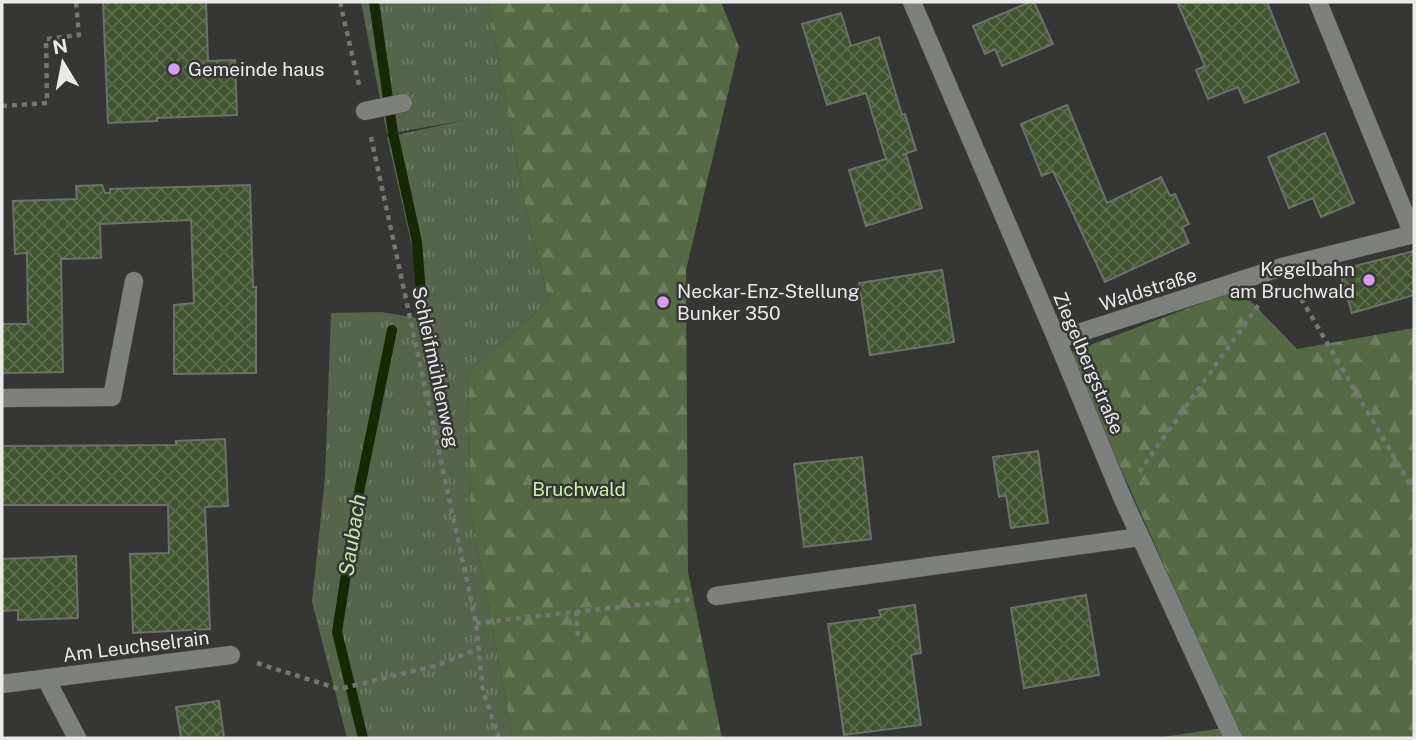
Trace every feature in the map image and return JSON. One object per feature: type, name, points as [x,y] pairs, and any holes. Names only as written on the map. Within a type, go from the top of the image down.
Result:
[{"type":"street","name":"Ziegelbergstraße","points":[[912,2],[1122,497],[1233,738]]},
{"type":"street","points":[[1318,2],[1413,234]]},
{"type":"street","points":[[365,111],[393,105]]},
{"type":"street","name":"Waldstraße","points":[[1057,340],[1282,267],[1413,234]]},
{"type":"street","points":[[2,398],[113,397],[134,281]]},
{"type":"street","points":[[716,596],[1140,537]]},
{"type":"street","name":"Am Leuchselrain","points":[[2,684],[231,655]]},
{"type":"street","name":"Am Leuchselrain","points":[[46,679],[77,738]]},
{"type":"path","points":[[2,106],[47,103],[46,38],[79,35],[76,2]]},
{"type":"path","name":"Schleifmühlenweg","points":[[340,2],[476,623],[483,691],[499,738]]},
{"type":"path","points":[[1122,497],[1266,294],[1282,267],[1414,491]]},
{"type":"path","points":[[476,623],[716,596]]},
{"type":"path","points":[[576,611],[578,636]]},
{"type":"path","points":[[231,655],[340,689],[435,666],[480,649]]},
{"type":"green space","points":[[361,2],[488,2],[525,204],[549,301],[468,373],[471,513],[513,738],[347,738],[312,602],[325,477],[331,313],[381,312],[429,320],[387,137],[466,120],[387,134]]},
{"type":"green space","name":"Bruchwald","points":[[488,2],[721,2],[739,47],[686,270],[688,572],[722,738],[513,738],[471,513],[468,373],[549,301],[525,204]]},
{"type":"green space","points":[[1239,289],[1297,349],[1414,328],[1414,738],[1156,738],[1217,729],[1233,719],[1069,353]]},
{"type":"building","name":"Gemeinde haus","points":[[103,2],[206,2],[208,61],[235,60],[237,115],[108,123]]},
{"type":"building","points":[[1034,2],[1053,44],[1002,66],[995,49],[985,54],[973,26]]},
{"type":"building","points":[[1177,2],[1267,2],[1299,82],[1245,103],[1238,87],[1208,99],[1196,70],[1205,66]]},
{"type":"building","points":[[841,13],[851,46],[879,37],[902,115],[905,114],[916,150],[902,155],[906,154],[922,208],[866,226],[849,170],[886,159],[866,93],[827,105],[802,24]]},
{"type":"building","points":[[1067,105],[1107,203],[1161,177],[1170,196],[1175,194],[1189,224],[1182,227],[1189,243],[1105,282],[1053,171],[1042,176],[1021,124]]},
{"type":"building","points":[[1325,133],[1354,203],[1321,217],[1313,198],[1289,208],[1268,157]]},
{"type":"building","points":[[102,185],[105,193],[110,193],[110,189],[250,185],[253,287],[256,287],[256,373],[174,374],[174,305],[194,303],[191,220],[100,224],[101,258],[61,259],[63,372],[2,373],[2,324],[28,324],[27,253],[15,254],[13,201],[77,199],[76,186]]},
{"type":"building","name":"Kegelbahn am Bruchwald","points":[[1414,251],[1414,295],[1352,313],[1339,270]]},
{"type":"building","points":[[942,270],[954,342],[870,355],[859,283]]},
{"type":"building","points":[[225,439],[228,506],[205,507],[210,629],[133,633],[130,554],[169,553],[168,505],[2,505],[2,446],[176,445],[176,441]]},
{"type":"building","points":[[1038,451],[1048,523],[1011,528],[1006,495],[999,497],[993,457]]},
{"type":"building","points":[[862,457],[871,539],[804,547],[794,464]]},
{"type":"building","points":[[76,556],[78,618],[18,620],[18,610],[2,611],[2,559]]},
{"type":"building","points":[[1086,595],[1099,675],[1024,688],[1011,608]]},
{"type":"building","points":[[915,605],[921,653],[911,655],[921,725],[844,735],[828,624],[881,617],[879,610]]},
{"type":"building","points":[[219,701],[224,738],[181,738],[176,707]]},
{"type":"waterway","name":"Saubach","points":[[374,2],[393,133],[417,242],[421,294]]},
{"type":"waterway","name":"Saubach","points":[[363,738],[337,632],[358,497],[392,330]]},
{"type":"place","name":"Gemeinde haus","points":[[174,69]]},
{"type":"place","name":"Kegelbahn am Bruchwald","points":[[1369,280]]},
{"type":"place","name":"Neckar-Enz-Stellung Bunker 350","points":[[663,302]]}]
